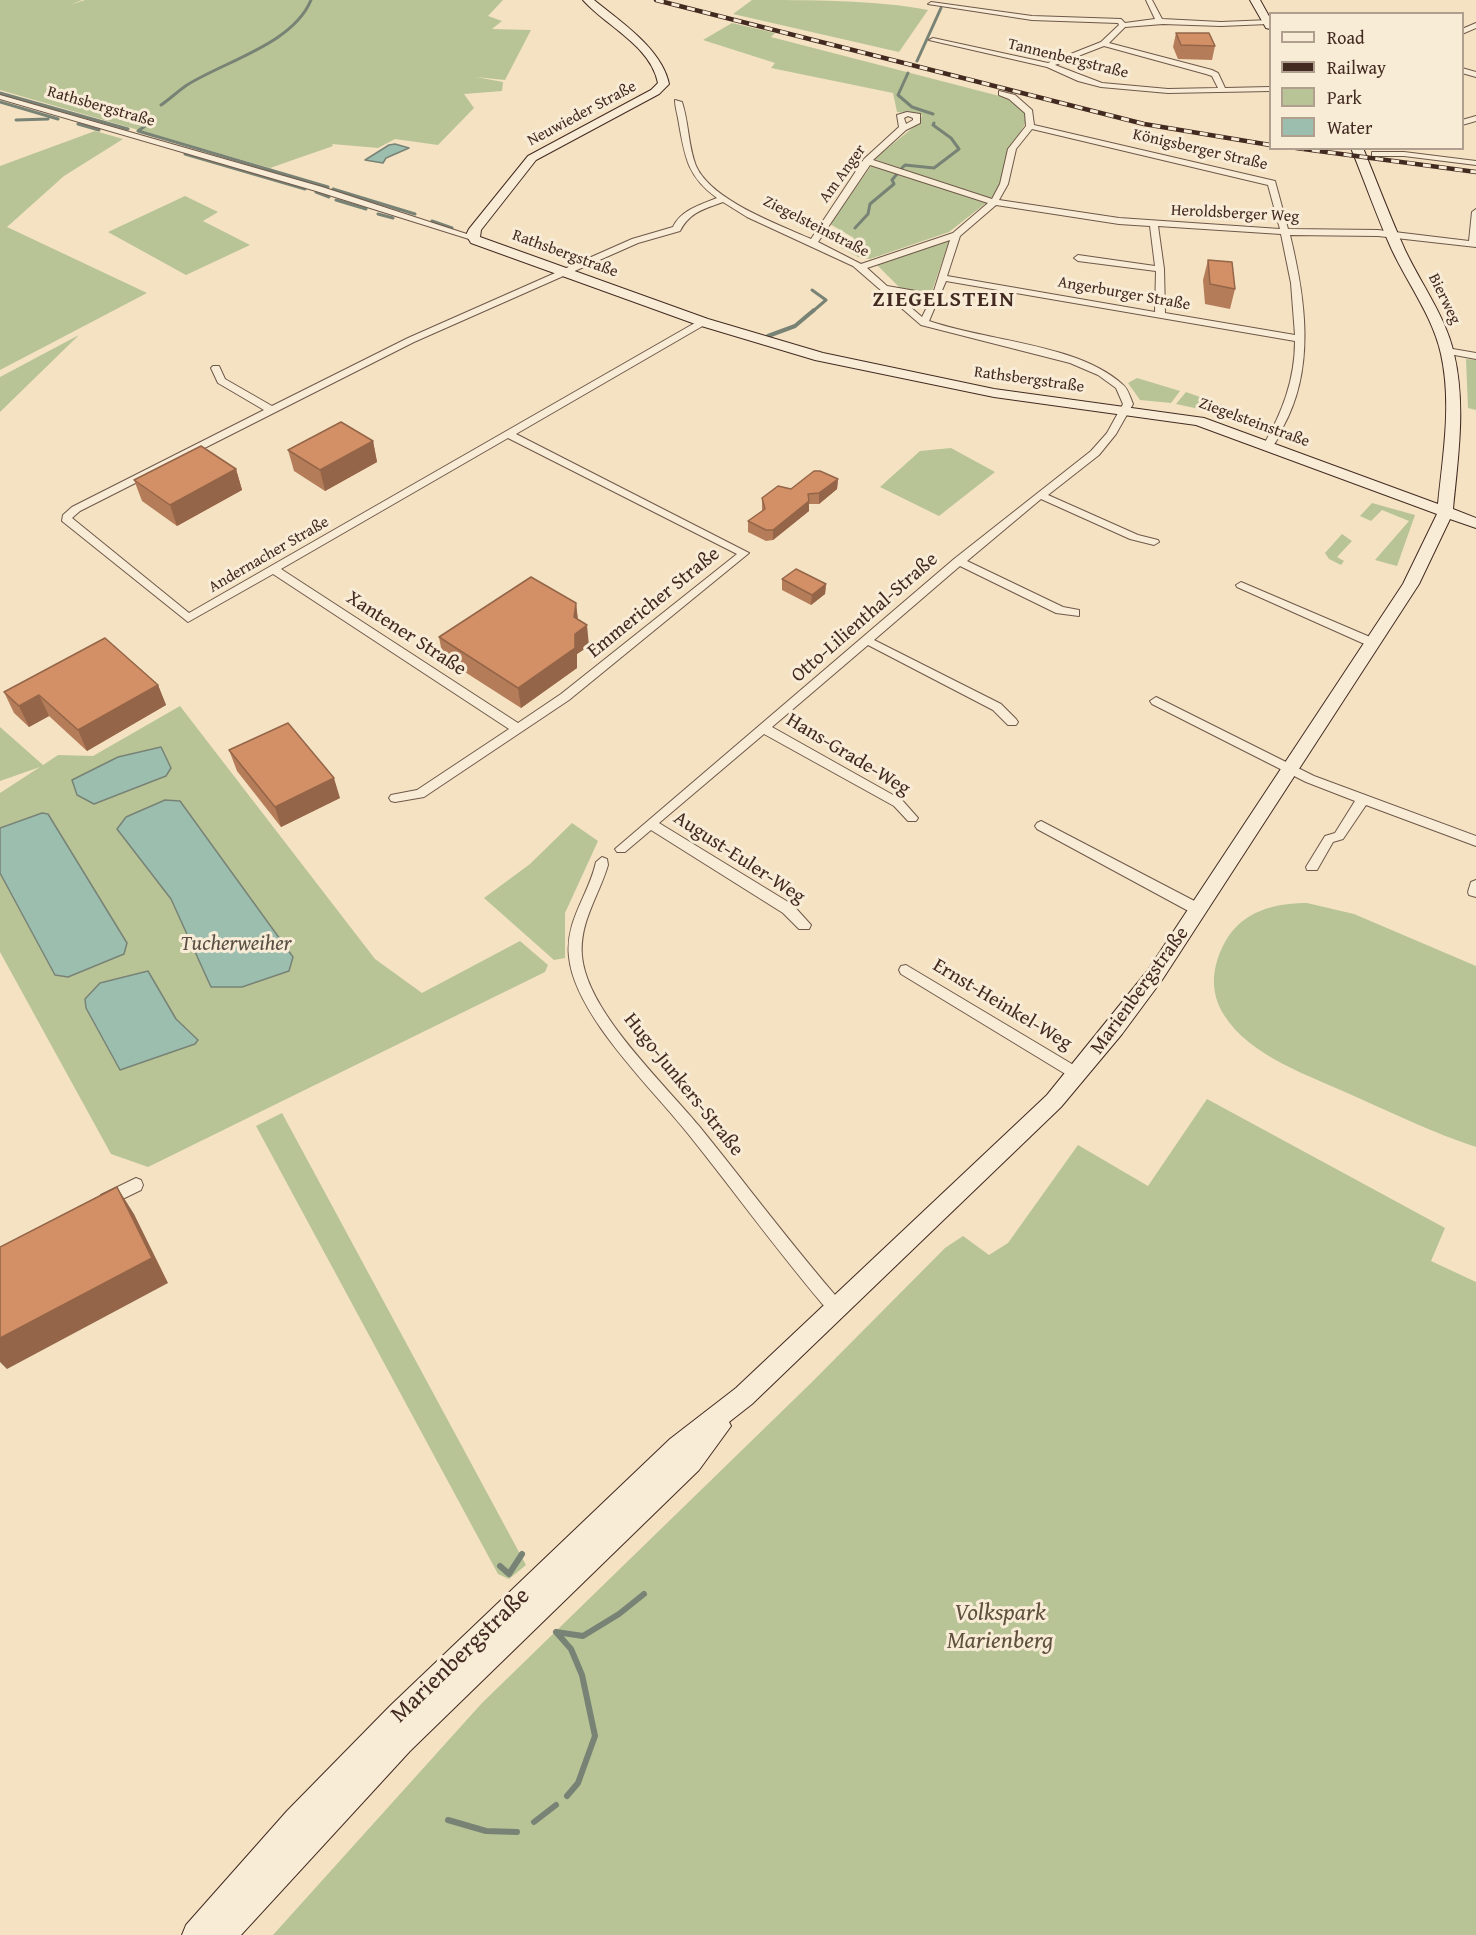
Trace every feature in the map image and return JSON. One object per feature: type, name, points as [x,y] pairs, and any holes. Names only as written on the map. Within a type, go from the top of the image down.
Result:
[{"type":"main road","name":"Neuwieder Straße","points":[[472,237],[477,224],[520,169],[532,158],[656,92],[663,86],[664,78],[660,69],[588,0]]},
{"type":"main road","points":[[1255,0],[1269,24]]},
{"type":"main road","name":"Bierweg","points":[[1358,150],[1391,234],[1431,312],[1447,351],[1451,373],[1453,430],[1445,512]]},
{"type":"main road","name":"Rathsbergstraße","points":[[472,237],[703,322],[813,355],[918,379],[1023,398],[1125,410]]},
{"type":"main road","name":"Ziegelsteinstraße","points":[[1125,410],[1191,419],[1476,523]]},
{"type":"main road","name":"Marienbergstraße","points":[[196,1935],[297,1821],[393,1721],[679,1447],[744,1396],[1032,1124],[1077,1074],[1150,982],[1199,910],[1425,560],[1445,512]]},
{"type":"main road","name":"Marienbergstraße","points":[[222,1935],[400,1741],[690,1462],[744,1396]]},
{"type":"main road","points":[[292,1857],[299,1836],[297,1821]]},
{"type":"street","points":[[1149,0],[1160,23]]},
{"type":"street","points":[[931,4],[1032,18],[1122,23],[1269,24]]},
{"type":"street","points":[[1049,65],[1104,44],[1122,23]]},
{"type":"street","name":"Tannenbergstraße","points":[[933,40],[1049,65],[1081,80],[1101,85],[1168,92],[1269,89]]},
{"type":"street","points":[[1104,44],[1209,72],[1215,75],[1223,90]]},
{"type":"street","points":[[860,267],[956,235],[994,202],[1004,184],[1012,149],[1030,126],[1029,112],[1012,97],[1002,93]]},
{"type":"street","name":"Rathsbergstraße","points":[[0,97],[319,189],[472,237]]},
{"type":"street","name":"Ziegelsteinstraße","points":[[678,102],[696,174],[725,198],[756,216],[860,267],[924,323],[1052,355],[1095,369],[1116,383],[1126,394],[1128,404],[1125,410]]},
{"type":"street","name":"Königsberger Straße","points":[[1030,126],[1264,179],[1272,183],[1294,270],[1300,339],[1295,389],[1286,416],[1268,446]]},
{"type":"street","name":"Am Anger","points":[[813,242],[867,161],[903,128]]},
{"type":"street","points":[[1375,154],[1420,152],[1476,163]]},
{"type":"street","name":"Heroldsberger Weg","points":[[867,161],[994,202],[1154,225],[1286,232],[1391,234],[1475,243]]},
{"type":"street","name":"Andernacher Straße","points":[[703,322],[188,618],[67,521],[67,517],[76,509],[434,329],[635,241],[677,229],[681,220],[693,211],[725,198]]},
{"type":"street","points":[[1475,243],[1476,212]]},
{"type":"street","points":[[1154,225],[1160,269],[1160,316]]},
{"type":"street","points":[[924,323],[936,297],[956,235]]},
{"type":"street","points":[[1078,258],[1160,269]]},
{"type":"street","name":"Angerburger Straße","points":[[942,278],[1300,339]]},
{"type":"street","points":[[887,289],[936,297]]},
{"type":"street","points":[[1447,351],[1476,356]]},
{"type":"street","points":[[216,368],[221,381],[271,410]]},
{"type":"street","name":"Otto-Lilienthal-Straße","points":[[621,849],[958,561],[1095,453],[1125,410]]},
{"type":"street","name":"Emmericher Straße","points":[[395,798],[420,794],[574,690],[744,554],[510,435]]},
{"type":"street","points":[[1040,495],[1134,537],[1154,542]]},
{"type":"street","points":[[958,561],[1060,610],[1076,613]]},
{"type":"street","name":"Xantener Straße","points":[[275,570],[518,729]]},
{"type":"street","points":[[1241,585],[1373,643]]},
{"type":"street","points":[[866,640],[997,707],[1012,722]]},
{"type":"street","points":[[1156,701],[1291,769],[1363,799],[1476,841]]},
{"type":"street","name":"Hans-Grade-Weg","points":[[764,728],[898,803],[912,818]]},
{"type":"street","points":[[1312,867],[1329,839],[1339,836],[1363,799]]},
{"type":"street","name":"August-Euler-Weg","points":[[651,824],[789,909],[804,925]]},
{"type":"street","points":[[1041,826],[1199,910]]},
{"type":"street","name":"Hugo-Junkers-Straße","points":[[602,862],[579,915],[576,936],[577,965],[587,995],[602,1018],[789,1254],[836,1308]]},
{"type":"street","name":"Ernst-Heinkel-Weg","points":[[906,970],[1077,1074]]},
{"type":"street","points":[[94,1206],[136,1185]]},
{"type":"green space","points":[[0,0],[82,0],[70,5],[85,0],[503,0],[488,16],[502,21],[492,29],[531,30],[505,80],[476,77],[503,82],[502,91],[464,94],[474,108],[438,145],[395,139],[378,148],[332,144],[333,146],[270,168],[0,90]]},
{"type":"green space","points":[[752,0],[865,2],[928,10],[899,52],[733,14]]},
{"type":"green space","points":[[732,23],[775,33],[771,37],[1011,99],[1028,113],[1024,125],[1008,150],[998,191],[989,199],[874,159],[920,122],[922,115],[897,112],[893,93],[771,68],[775,63],[703,40]]},
{"type":"green space","points":[[95,131],[123,139],[64,176],[7,227],[147,293],[0,370],[0,166]]},
{"type":"green space","points":[[871,166],[986,203],[949,232],[870,259],[858,257],[840,247],[854,238],[830,224]]},
{"type":"green space","points":[[185,196],[218,212],[203,221],[250,245],[186,275],[108,232]]},
{"type":"green space","points":[[949,241],[931,294],[901,289],[877,265]]},
{"type":"green space","points":[[79,335],[0,412],[0,377]]},
{"type":"green space","points":[[1466,359],[1476,360],[1476,410],[1468,408]]},
{"type":"green space","points":[[1137,378],[1180,391],[1171,403],[1140,400],[1128,383]]},
{"type":"green space","points":[[1186,392],[1228,407],[1204,410],[1176,404]]},
{"type":"green space","points":[[951,448],[995,472],[939,516],[880,487],[920,451]]},
{"type":"green space","points":[[1372,503],[1415,515],[1397,566],[1375,560],[1409,521],[1382,510],[1371,521],[1360,516]]},
{"type":"green space","points":[[1342,534],[1352,541],[1337,557],[1344,561],[1341,565],[1329,559],[1325,553]]},
{"type":"green space","points":[[180,706],[375,959],[422,993],[520,941],[548,965],[545,972],[148,1167],[111,1154],[0,952],[0,873],[55,975],[41,813],[0,828],[0,793],[40,767],[0,781],[0,727],[43,765],[58,755],[93,756]],"holes":[[[117,829],[289,971],[211,986],[171,899]],[[148,971],[176,1019],[198,1040],[195,1044],[120,1070],[86,1008],[85,999]]]},
{"type":"green space","points":[[572,823],[598,841],[565,913],[565,958],[554,960],[484,898],[530,864]]},
{"type":"green space","points":[[1307,903],[1354,914],[1476,966],[1476,1147],[1414,1123],[1283,1064],[1249,1043],[1224,1015],[1216,997],[1214,978],[1217,960],[1232,931],[1240,923],[1260,911],[1271,907]]},
{"type":"green space","name":"Volkspark Marienberg","points":[[1207,1099],[1445,1228],[1431,1261],[1476,1282],[1476,1935],[273,1935],[482,1703],[811,1383],[945,1248],[963,1236],[989,1255],[1008,1243],[1078,1145],[1148,1186]]},
{"type":"green space","points":[[282,1113],[526,1565],[509,1579],[498,1574],[256,1126]]},
{"type":"water","points":[[395,144],[409,148],[386,158],[383,163],[365,160],[389,145]]},
{"type":"water","points":[[161,747],[171,768],[166,776],[94,804],[77,795],[72,780],[118,757]]},
{"type":"water","name":"Tucherweiher","points":[[165,800],[180,801],[293,957],[289,971],[242,987],[211,987],[171,899],[117,829],[126,817]]},
{"type":"water","name":"Tucherweiher","points":[[42,813],[48,814],[127,943],[124,954],[68,977],[55,975],[0,873],[0,828]]},
{"type":"water","name":"Tucherweiher","points":[[148,971],[176,1019],[198,1040],[195,1044],[120,1070],[86,1008],[85,999],[100,983]]},
{"type":"building","points":[[1176,33],[1209,33],[1215,46],[1181,45]]},
{"type":"building","points":[[1208,260],[1232,262],[1235,289],[1210,284]]},
{"type":"building","points":[[341,422],[373,441],[320,470],[288,450]]},
{"type":"building","points":[[201,446],[236,469],[170,505],[134,480]]},
{"type":"building","points":[[814,471],[820,471],[838,479],[819,493],[808,494],[809,501],[773,530],[766,530],[748,521],[765,509],[762,498],[778,486],[791,489]]},
{"type":"building","points":[[796,569],[826,584],[812,595],[782,579]]},
{"type":"building","points":[[531,577],[576,603],[574,617],[587,625],[575,634],[575,648],[518,688],[439,637]]},
{"type":"building","points":[[105,638],[158,685],[78,730],[39,695],[19,706],[4,692]]},
{"type":"building","points":[[288,723],[334,778],[275,807],[229,750]]},
{"type":"building","points":[[117,1187],[152,1258],[0,1338],[0,1247]]},
{"type":"waterway","points":[[161,105],[202,76],[274,40],[302,15],[311,0]]},
{"type":"waterway","points":[[917,61],[941,8]]},
{"type":"waterway","points":[[908,73],[898,95],[912,107],[933,114]]},
{"type":"waterway","points":[[0,93],[128,129]]},
{"type":"waterway","points":[[0,102],[58,119]]},
{"type":"waterway","points":[[16,120],[48,119]]},
{"type":"waterway","points":[[155,119],[138,131],[328,187]]},
{"type":"waterway","points":[[902,168],[905,165],[934,168],[959,149],[951,138],[933,125],[934,123]]},
{"type":"waterway","points":[[78,124],[99,130]]},
{"type":"waterway","points":[[185,154],[305,189]]},
{"type":"waterway","points":[[855,228],[868,214],[870,204],[894,184],[892,180],[897,174]]},
{"type":"waterway","points":[[333,189],[415,214]]},
{"type":"waterway","points":[[316,192],[329,197]]},
{"type":"waterway","points":[[336,200],[366,209]]},
{"type":"waterway","points":[[378,214],[393,218]]},
{"type":"waterway","points":[[432,221],[452,228]]},
{"type":"waterway","points":[[812,290],[826,300],[812,312]]},
{"type":"waterway","points":[[768,336],[795,326],[814,310]]},
{"type":"waterway","points":[[500,1566],[509,1574],[522,1554]]},
{"type":"waterway","points":[[567,1796],[578,1783],[595,1736],[582,1675],[571,1649],[556,1632],[583,1636],[619,1614],[644,1594]]},
{"type":"waterway","points":[[534,1822],[556,1805]]},
{"type":"waterway","points":[[448,1820],[486,1831],[517,1832]]},
{"type":"railway","points":[[656,0],[1144,124],[1269,145]]},
{"type":"railway","points":[[1311,150],[1476,172]]},
{"type":"district","name":"ZIEGELSTEIN","points":[[944,300]]}]
